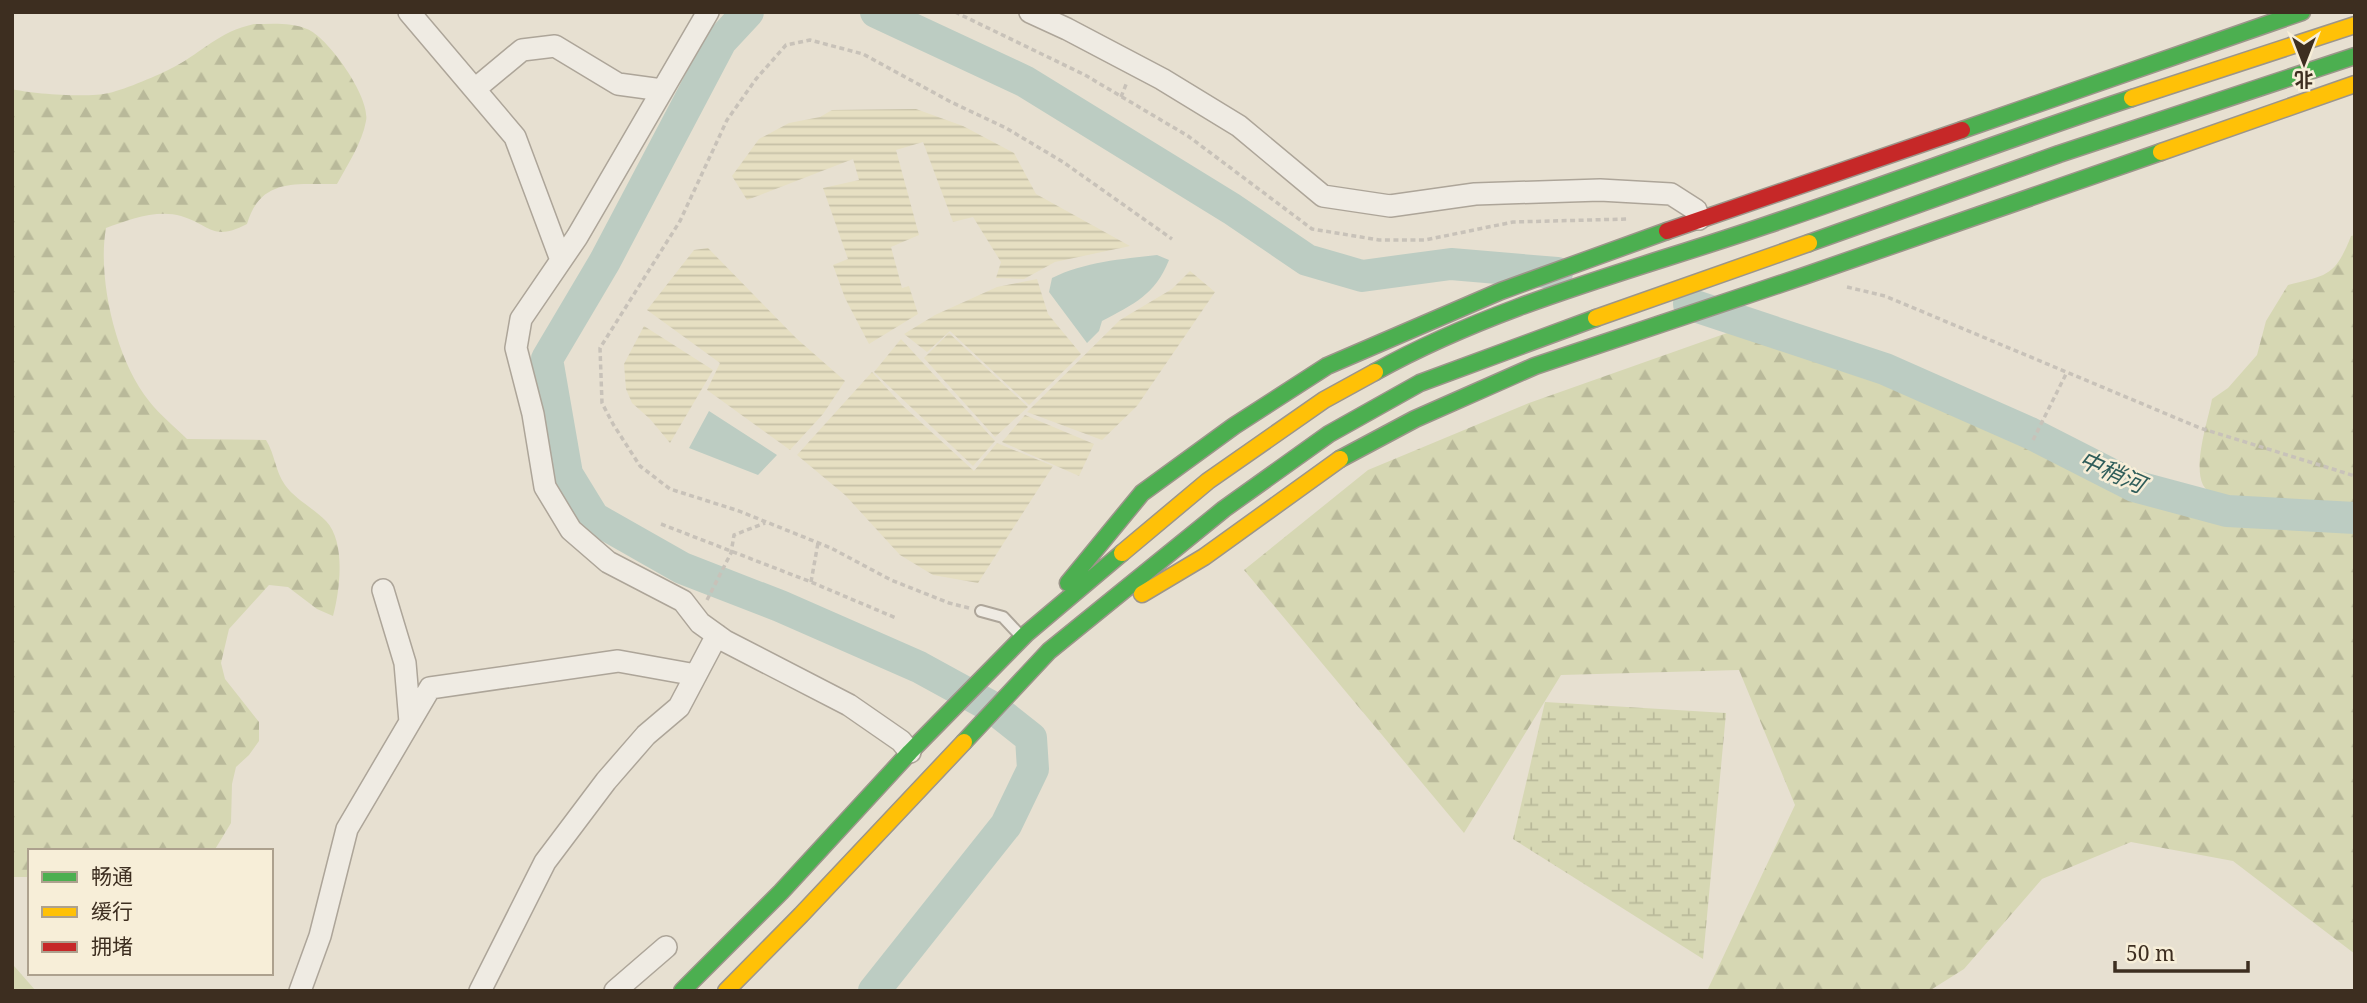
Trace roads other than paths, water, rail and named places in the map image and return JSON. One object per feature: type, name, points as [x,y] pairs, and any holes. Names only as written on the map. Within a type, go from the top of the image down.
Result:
[{"type":"main road","points":[[1024,636],[1142,493],[1234,426],[1327,366],[1501,291],[1699,219],[2061,97],[2302,12]]},
{"type":"main road","points":[[682,991],[781,892],[909,752],[1024,636],[1208,481],[1324,400],[1420,347],[1504,312],[1768,225],[2052,124],[2355,25]]},
{"type":"main road","points":[[726,991],[1049,651],[1224,509],[1329,434],[1420,383],[1523,344],[2046,159],[2355,56]]},
{"type":"main road","points":[[1049,651],[1204,556],[1333,463],[1415,419],[1535,366],[1804,276],[2355,84]]},
{"type":"street","points":[[409,12],[515,137],[561,260]]},
{"type":"street","points":[[708,12],[577,237],[521,319],[516,348],[533,414],[545,487],[571,530],[608,562],[683,601],[700,623],[717,635],[849,705],[901,741],[909,752]]},
{"type":"street","points":[[1030,12],[1162,79],[1239,126],[1323,196],[1390,206],[1475,194],[1612,190],[1671,194],[1696,210],[1699,219]]},
{"type":"street","points":[[475,89],[522,50],[555,46],[618,84],[662,90]]},
{"type":"street","points":[[383,590],[405,663],[410,722]]},
{"type":"street","points":[[480,991],[545,862],[566,832],[646,735],[679,707],[717,635]]},
{"type":"street","points":[[300,991],[320,936],[347,830],[430,688],[618,661],[696,675]]},
{"type":"street","points":[[615,991],[666,947]]},
{"type":"lane","points":[[981,611],[1003,617],[1024,636]]},
{"type":"waterway","points":[[748,12],[721,41],[605,261],[547,359],[567,474],[594,518],[682,568],[780,606],[919,667],[992,707],[1031,738],[1033,769],[1006,825],[874,991]]},
{"type":"waterway","points":[[876,12],[1024,81],[1232,209],[1307,260],[1362,276],[1451,264],[1557,273]]},
{"type":"waterway","name":"中稍河","points":[[1689,304],[1885,369],[2030,433],[2134,486],[2227,511],[2355,518]]}]
